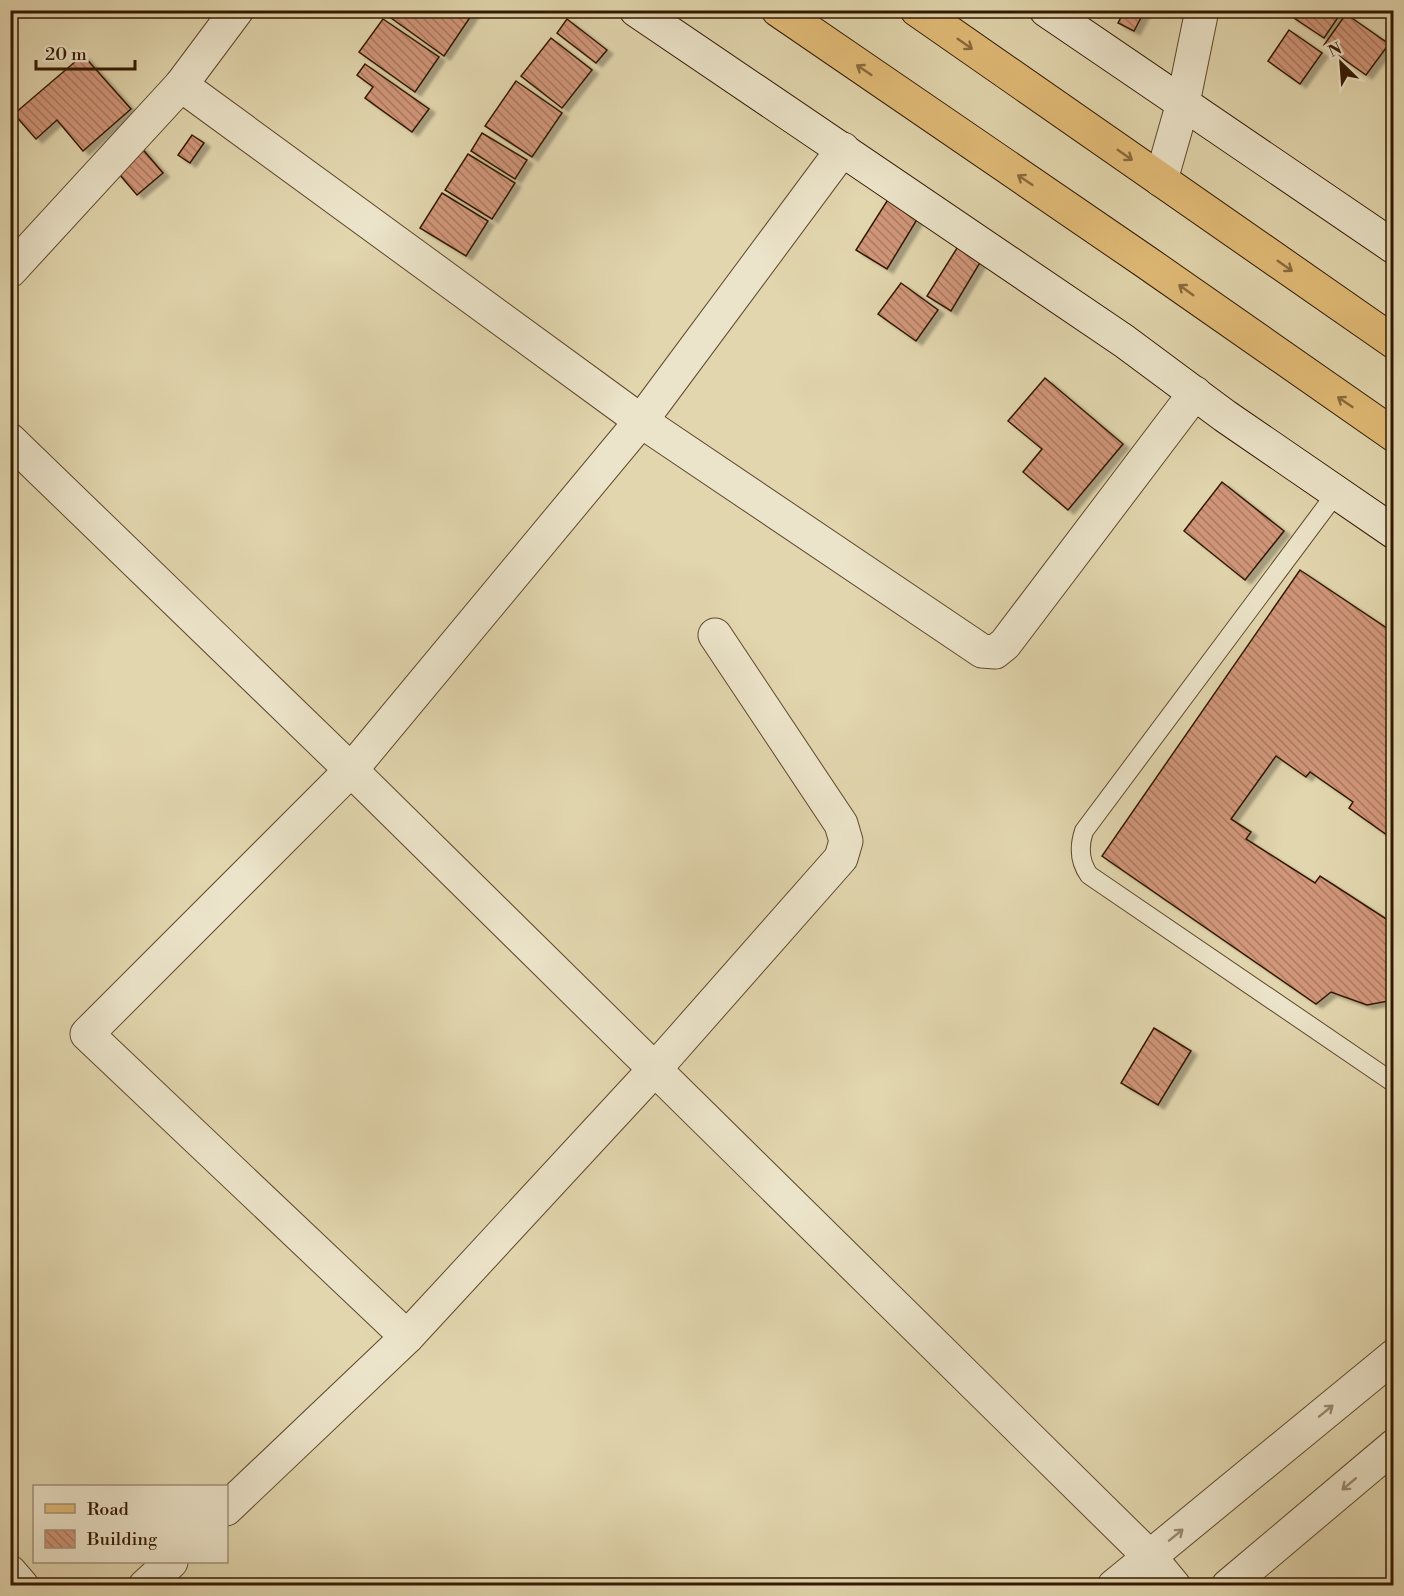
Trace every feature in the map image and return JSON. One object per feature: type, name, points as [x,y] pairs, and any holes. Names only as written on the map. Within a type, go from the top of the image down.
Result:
[{"type":"main road","points":[[778,10],[1394,435]]},
{"type":"main road","points":[[917,10],[1394,342]]},
{"type":"street","points":[[10,271],[181,85],[237,10]]},
{"type":"street","points":[[636,10],[1124,340],[1195,393],[1394,532]]},
{"type":"street","points":[[1046,10],[1394,247]]},
{"type":"street","points":[[1161,180],[1183,103],[1202,10]]},
{"type":"street","points":[[181,85],[641,421],[982,651],[995,652],[1005,644],[1195,393]]},
{"type":"street","points":[[407,1337],[87,1034],[351,770],[641,421],[843,149]]},
{"type":"street","points":[[10,440],[351,770],[1150,1557],[1174,1586]]},
{"type":"street","points":[[228,1507],[407,1337],[654,1070],[841,858],[846,842],[841,824],[715,635]]},
{"type":"street","points":[[1114,1586],[1394,1356]]},
{"type":"street","points":[[1228,1586],[1394,1446]]},
{"type":"street","points":[[145,1586],[170,1563]]},
{"type":"street","points":[[10,1572],[22,1586]]},
{"type":"lane","points":[[1336,492],[1084,831],[1082,866],[1089,874],[1394,1083]]},
{"type":"building","points":[[380,10],[475,10],[444,56]]},
{"type":"building","points":[[1125,10],[1145,10],[1134,31],[1118,23]]},
{"type":"building","points":[[1295,10],[1343,10],[1324,38],[1291,16]]},
{"type":"building","points":[[1346,14],[1389,44],[1366,75],[1324,45]]},
{"type":"building","points":[[383,19],[439,57],[415,92],[359,52]]},
{"type":"building","points":[[567,19],[607,50],[596,63],[557,33]]},
{"type":"building","points":[[1289,30],[1322,53],[1300,84],[1268,61]]},
{"type":"building","points":[[551,38],[592,70],[562,108],[521,76]]},
{"type":"building","points":[[83,55],[131,109],[83,151],[57,120],[36,139],[14,114]]},
{"type":"building","points":[[365,64],[429,109],[412,132],[365,98],[373,87],[357,75]]},
{"type":"building","points":[[516,81],[562,113],[532,157],[485,126]]},
{"type":"building","points":[[482,133],[527,160],[515,179],[471,151]]},
{"type":"building","points":[[192,135],[204,143],[190,163],[178,155]]},
{"type":"building","points":[[139,145],[163,173],[137,195],[113,167]]},
{"type":"building","points":[[468,154],[515,183],[492,219],[445,190]]},
{"type":"building","points":[[894,190],[924,208],[887,269],[856,250]]},
{"type":"building","points":[[442,193],[488,221],[466,256],[420,228]]},
{"type":"building","points":[[964,237],[987,251],[951,311],[927,296]]},
{"type":"building","points":[[901,283],[938,310],[916,341],[878,314]]},
{"type":"building","points":[[1045,378],[1123,444],[1068,510],[1023,472],[1042,449],[1008,421]]},
{"type":"building","points":[[1222,482],[1284,531],[1245,580],[1184,531]]},
{"type":"building","points":[[1300,570],[1394,633],[1394,840],[1349,808],[1353,802],[1310,772],[1306,777],[1276,756],[1231,819],[1251,832],[1246,839],[1315,883],[1320,876],[1394,924],[1394,1000],[1367,1005],[1331,992],[1316,1004],[1102,856]]},
{"type":"building","points":[[1154,1028],[1191,1051],[1158,1105],[1121,1083]]}]
